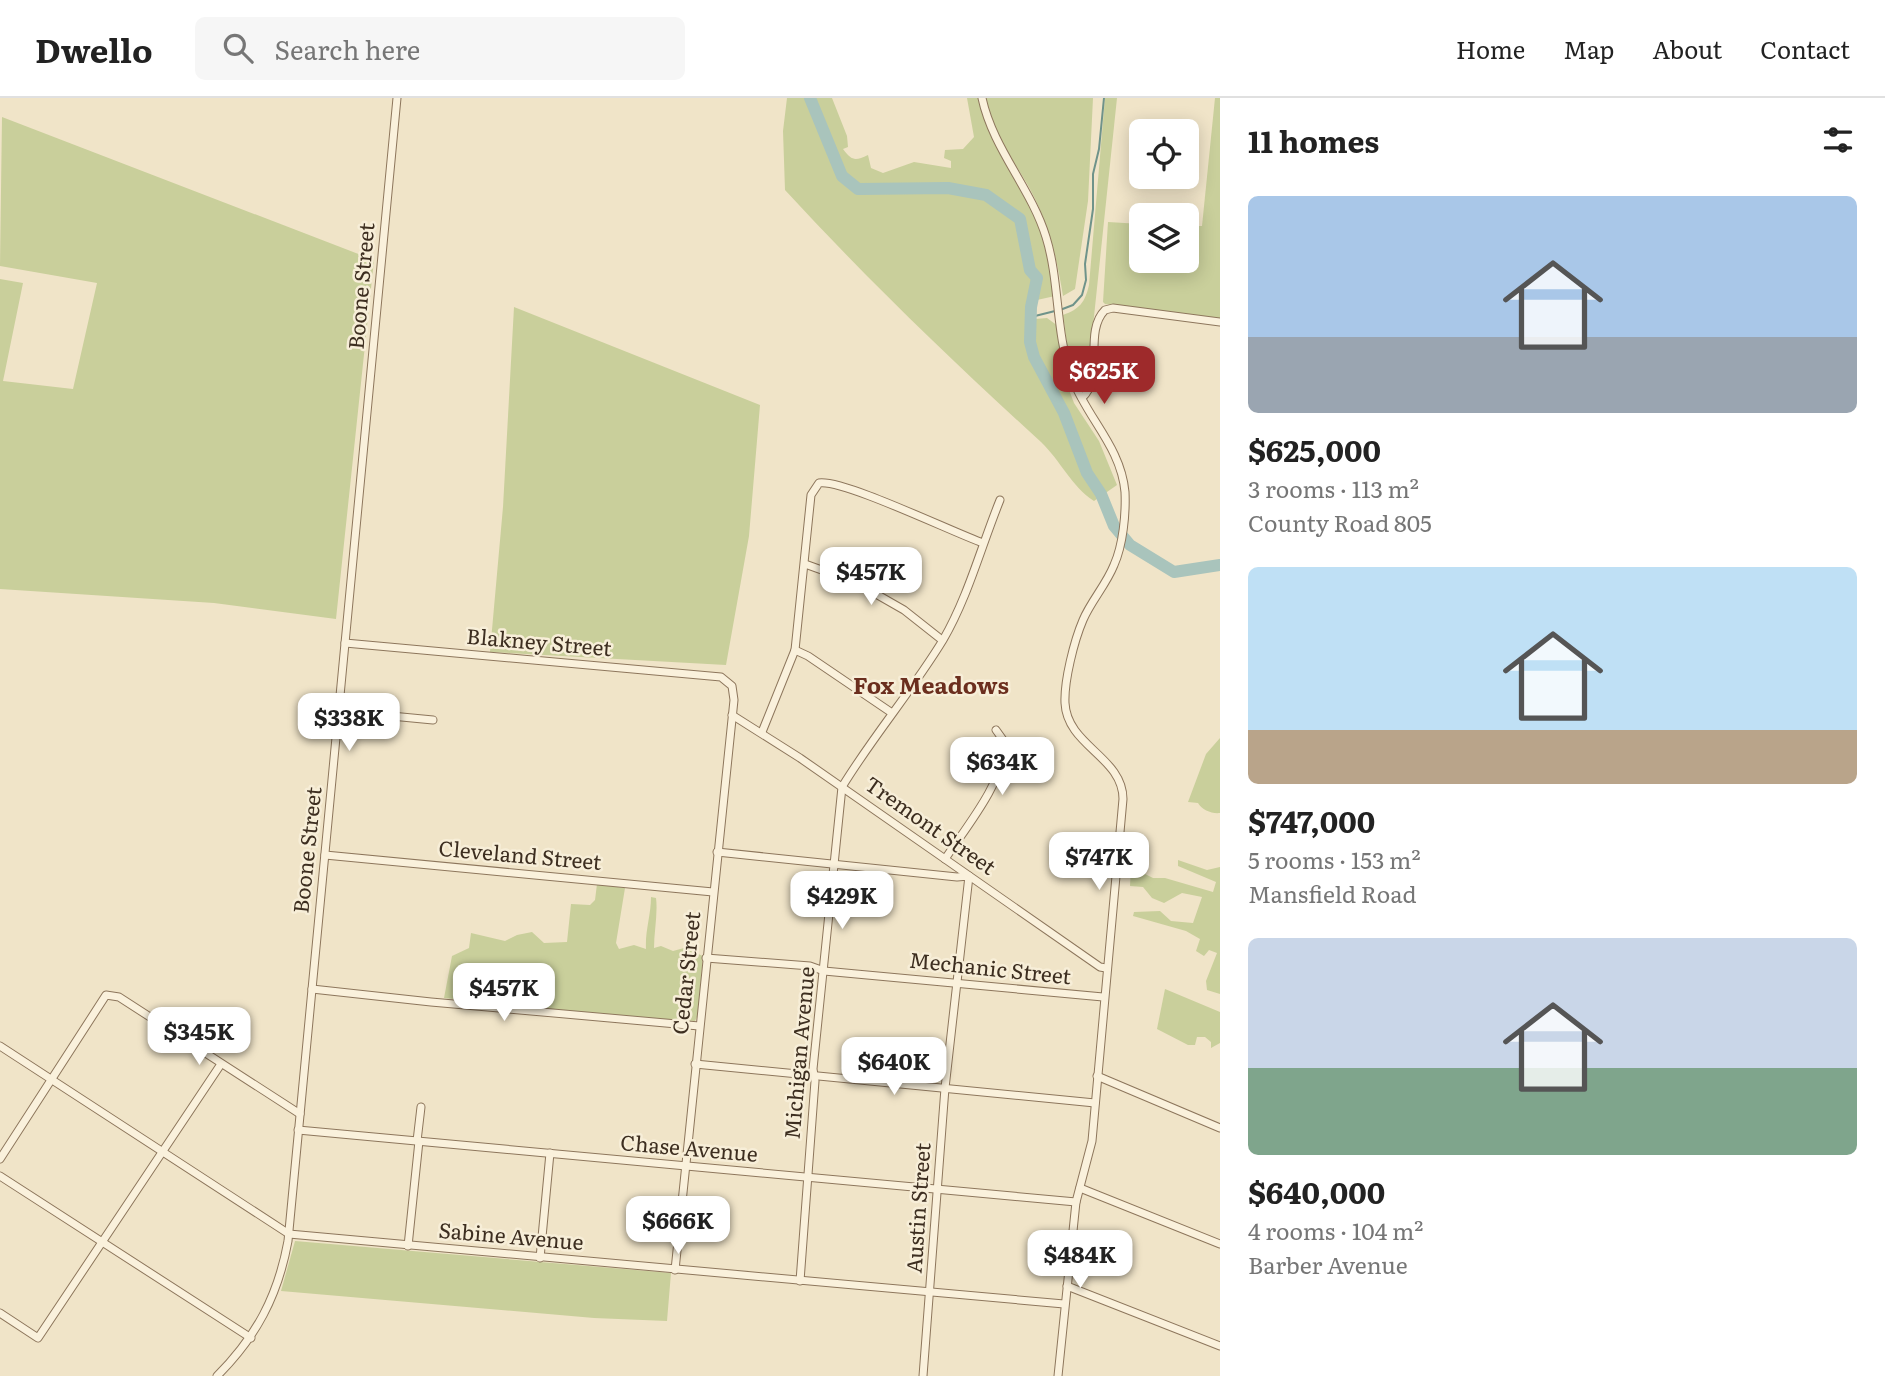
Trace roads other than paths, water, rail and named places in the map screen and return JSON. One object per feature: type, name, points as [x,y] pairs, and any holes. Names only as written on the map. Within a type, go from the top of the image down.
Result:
[{"type":"street","name":"Boone Street","points":[[216,1376],[251,1338],[278,1285],[289,1234],[397,98]]},
{"type":"street","points":[[982,98],[992,130],[1041,223],[1052,259],[1068,363],[1082,398],[1113,449],[1122,475],[1125,500],[1120,548],[1112,571],[1086,613],[1078,634],[1066,691],[1065,705],[1069,722],[1080,738],[1114,770],[1123,788],[1092,1141],[1076,1202],[1058,1376]]},
{"type":"street","points":[[1082,398],[1090,386],[1097,324],[1105,310],[1113,308],[1220,322]]},
{"type":"street","points":[[762,732],[795,650],[811,495],[819,483],[828,481],[983,543]]},
{"type":"street","points":[[842,787],[942,640],[962,603],[1000,500]]},
{"type":"street","points":[[805,564],[856,582],[904,610],[942,640]]},
{"type":"street","name":"Blakney Street","points":[[345,643],[721,677],[729,682]]},
{"type":"street","points":[[795,650],[892,713]]},
{"type":"street","name":"Cedar Street","points":[[675,1270],[732,715],[734,693],[729,682]]},
{"type":"street","points":[[339,711],[433,720]]},
{"type":"street","name":"Tremont Street","points":[[732,715],[762,732],[1100,967],[1106,968]]},
{"type":"street","points":[[945,859],[994,785],[1003,763],[1006,744],[996,730]]},
{"type":"street","name":"Michigan Avenue","points":[[800,1281],[814,1075],[842,787]]},
{"type":"street","points":[[717,852],[969,876]]},
{"type":"street","name":"Cleveland Street","points":[[325,855],[713,892]]},
{"type":"street","name":"Austin Street","points":[[923,1376],[945,1087],[969,876]]},
{"type":"street","name":"Mechanic Street","points":[[706,958],[810,966],[824,971],[1103,997]]},
{"type":"street","points":[[312,989],[444,1004],[699,1026]]},
{"type":"street","points":[[0,1159],[106,995],[119,997],[300,1114]]},
{"type":"street","points":[[0,1046],[289,1234]]},
{"type":"street","points":[[695,1064],[1095,1103]]},
{"type":"street","points":[[0,1313],[38,1338],[221,1065]]},
{"type":"street","points":[[1097,1076],[1220,1128]]},
{"type":"street","points":[[408,1246],[421,1107]]},
{"type":"street","name":"Chase Avenue","points":[[298,1130],[1076,1202]]},
{"type":"street","points":[[540,1258],[550,1153]]},
{"type":"street","points":[[0,1176],[251,1338]]},
{"type":"street","points":[[1080,1188],[1220,1244]]},
{"type":"street","name":"Sabine Avenue","points":[[289,1234],[1064,1304]]},
{"type":"street","points":[[1067,1286],[1220,1346]]},
{"type":"waterway","points":[[810,98],[842,176],[858,189],[948,188],[986,195],[1020,219],[1030,270],[1037,278],[1031,307],[1030,342],[1034,357],[1064,413],[1087,473],[1101,494],[1114,526],[1130,545],[1174,572],[1220,565]]},
{"type":"waterway","points":[[1060,310],[1073,305],[1082,295],[1086,280],[1085,264],[1093,209],[1093,174],[1099,149],[1104,98]]},
{"type":"waterway","points":[[1031,317],[1055,311]]},
{"type":"district","name":"Fox Meadows","points":[[931,686]]}]
